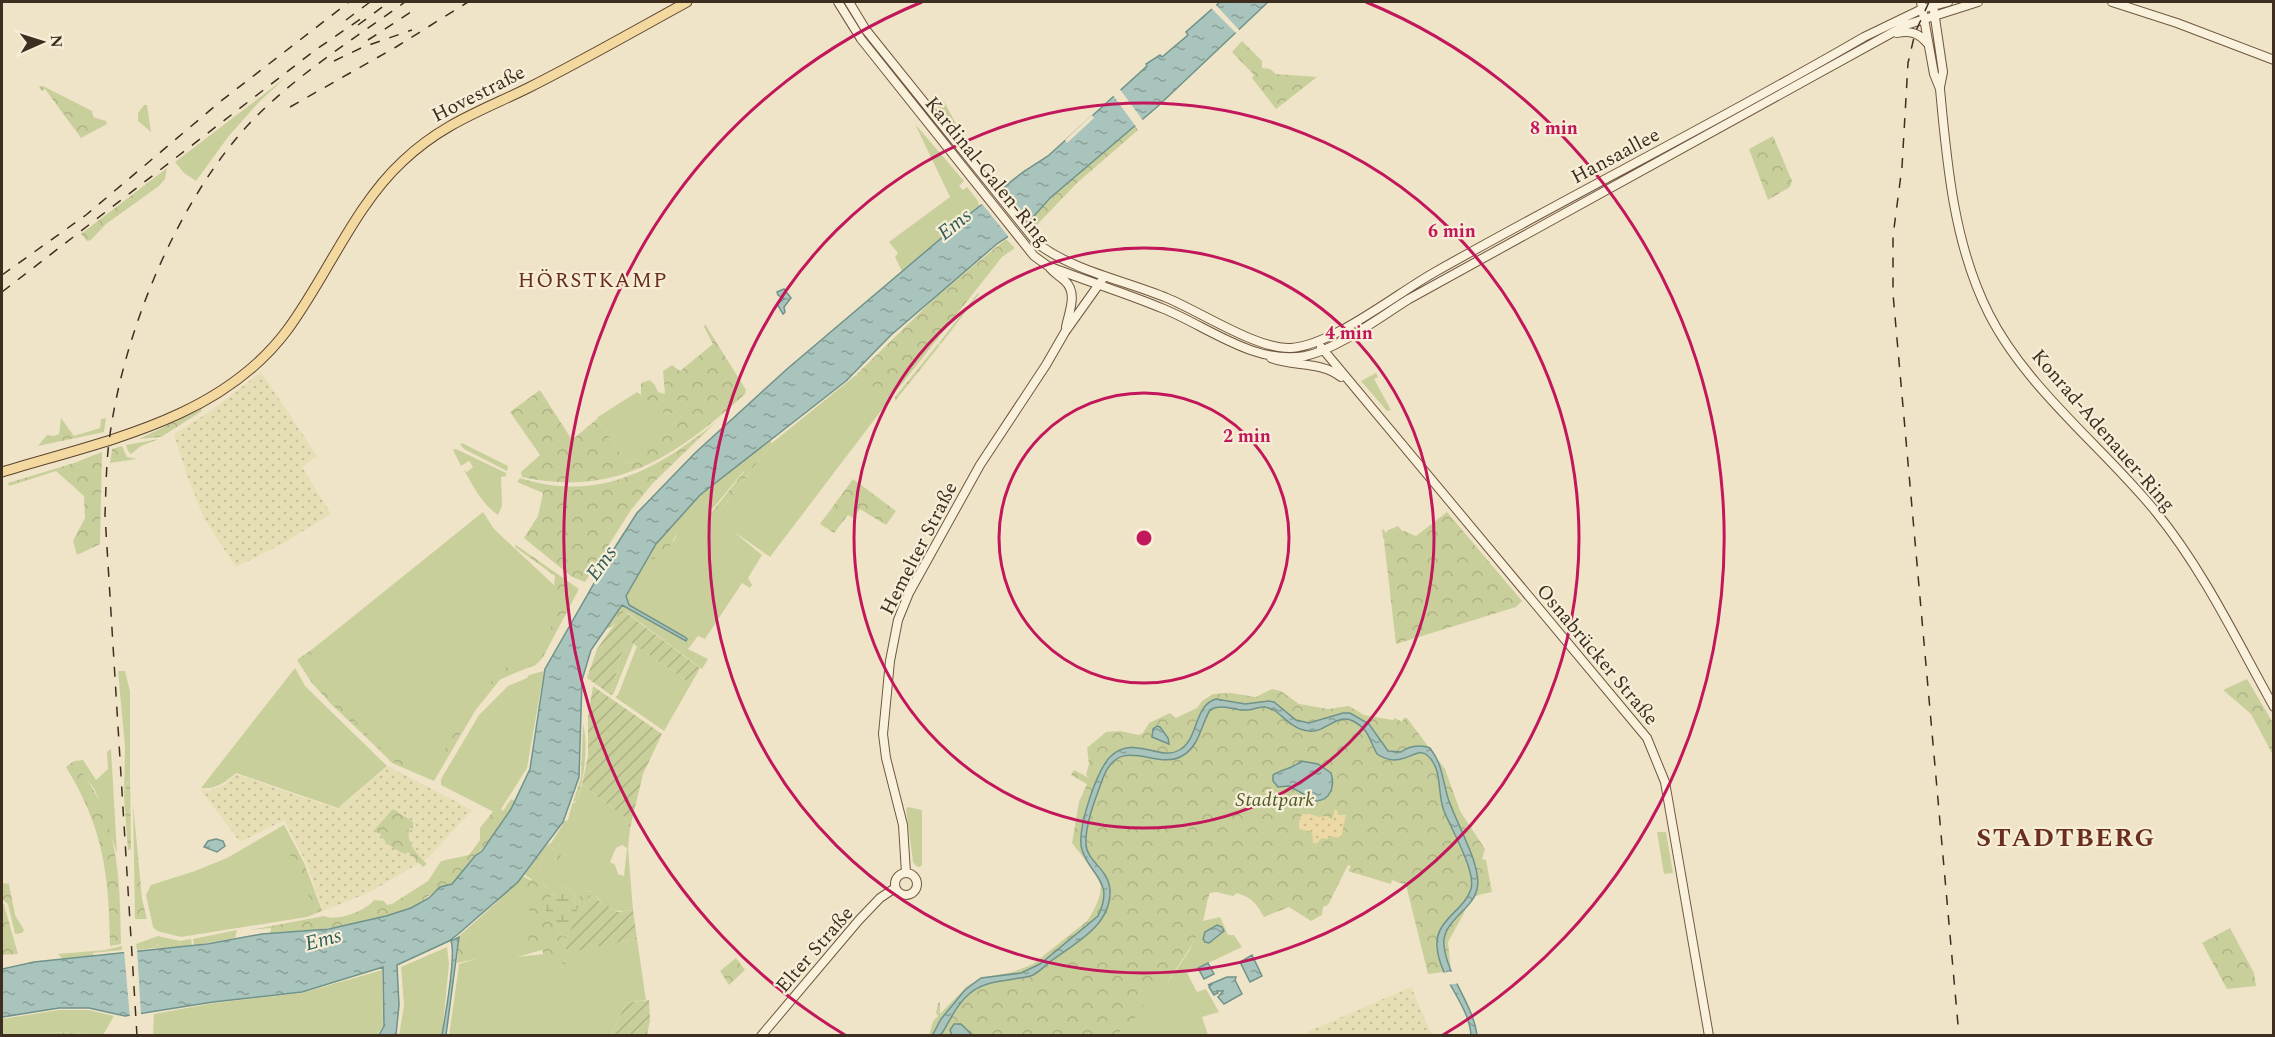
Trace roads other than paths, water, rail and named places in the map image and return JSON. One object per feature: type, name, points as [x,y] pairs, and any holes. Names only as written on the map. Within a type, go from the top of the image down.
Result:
[{"type":"main road","name":"Hovestraße","points":[[2,472],[144,429],[198,405],[244,373],[276,343],[305,304],[378,188],[404,160],[427,140],[460,119],[527,88],[687,2]]},
{"type":"main road","name":"Kardinal-Galen-Ring","points":[[838,2],[861,39],[972,182],[1028,251],[1048,266],[1163,309],[1260,354],[1297,357],[1324,350]]},
{"type":"main road","points":[[1934,7],[1948,2]]},
{"type":"main road","points":[[1934,7],[1978,2]]},
{"type":"main road","points":[[2112,2],[2177,23],[2274,60]]},
{"type":"main road","name":"Kardinal-Galen-Ring","points":[[850,3],[869,34],[1038,244],[1061,259],[1166,297],[1267,345],[1294,348],[1317,342]]},
{"type":"main road","name":"Hansaallee","points":[[1317,342],[1499,236],[1864,37],[1922,9],[1934,7]]},
{"type":"main road","name":"Konrad-Adenauer-Ring","points":[[1934,7],[1943,72],[1940,89]]},
{"type":"main road","name":"Hansaallee","points":[[1324,350],[1409,299],[1813,78],[1888,35],[1922,9]]},
{"type":"main road","name":"Konrad-Adenauer-Ring","points":[[1922,9],[1934,74],[1940,89],[1956,218],[1963,246],[1989,315],[2046,393],[2156,512],[2183,548],[2274,707]]},
{"type":"main road","points":[[1888,35],[1910,32],[1921,36],[1929,45]]},
{"type":"main road","points":[[1048,266],[1065,281],[1071,291],[1072,301],[1065,332]]},
{"type":"main road","name":"Hemelter Straße","points":[[906,873],[903,825],[886,758],[883,734],[890,661],[898,620],[909,593],[980,465],[1065,332],[1105,276]]},
{"type":"main road","name":"Osnabrücker Straße","points":[[1317,342],[1647,738],[1665,782],[1709,1035]]},
{"type":"main road","name":"Osnabrücker Straße","points":[[1260,354],[1280,362],[1328,369],[1351,384]]},
{"type":"main road","points":[[906,873],[917,880],[915,892],[907,896],[902,895],[896,888],[897,878],[906,873]]},
{"type":"main road","name":"Elter Straße","points":[[761,1035],[859,920],[880,898],[896,888]]},
{"type":"water","name":"Ems","points":[[1220,2],[1268,2],[1157,107],[1050,198],[1027,224],[998,243],[891,335],[846,381],[700,495],[656,544],[626,596],[629,605],[685,637],[686,641],[622,605],[591,650],[582,680],[579,777],[563,822],[518,882],[457,935],[397,965],[399,1005],[396,1035],[379,1035],[384,1026],[383,967],[302,992],[213,1002],[125,1016],[89,1008],[59,1008],[2,1017],[2,969],[34,962],[207,944],[262,934],[329,929],[411,908],[429,898],[440,887],[452,884],[475,856],[482,851],[511,809],[530,769],[545,669],[637,513],[695,453],[787,369],[971,213],[1023,172],[1048,156],[1147,66],[1146,64],[1160,55],[1162,57],[1188,35],[1186,32]]},
{"type":"water","points":[[784,289],[791,298],[784,307],[783,314],[777,304],[784,299],[777,292]]},
{"type":"water","points":[[1216,699],[1245,704],[1274,702],[1296,720],[1309,723],[1350,713],[1369,724],[1388,751],[1401,752],[1415,746],[1430,748],[1440,766],[1448,798],[1472,857],[1478,880],[1477,889],[1470,903],[1452,923],[1444,937],[1446,958],[1471,1013],[1477,1035],[1471,1035],[1465,1013],[1443,969],[1437,946],[1440,929],[1467,897],[1472,881],[1462,850],[1444,811],[1438,774],[1432,760],[1423,753],[1401,759],[1386,759],[1377,754],[1366,732],[1359,724],[1347,719],[1341,719],[1315,731],[1309,731],[1290,723],[1274,710],[1266,707],[1242,710],[1219,707],[1210,710],[1196,741],[1182,756],[1161,759],[1129,755],[1119,758],[1110,765],[1094,802],[1086,836],[1088,852],[1105,875],[1110,888],[1107,907],[1097,925],[1033,975],[993,983],[974,990],[960,1003],[941,1035],[932,1036],[941,1019],[965,990],[981,978],[1021,973],[1040,964],[1098,916],[1103,904],[1103,887],[1086,859],[1081,841],[1089,800],[1105,763],[1120,750],[1129,748],[1165,753],[1181,749],[1191,737],[1204,708]]},
{"type":"water","points":[[1157,726],[1168,738],[1169,744],[1152,737],[1153,729]]},
{"type":"water","points":[[1301,761],[1318,764],[1331,773],[1331,792],[1325,798],[1316,801],[1289,786],[1278,787],[1273,781],[1273,775]]},
{"type":"water","points":[[216,839],[223,841],[225,846],[217,852],[204,847],[208,841]]},
{"type":"water","points":[[1217,925],[1224,931],[1209,943],[1205,942],[1203,939],[1205,932]]},
{"type":"water","points":[[459,937],[446,1035],[442,1035],[451,972],[451,941]]},
{"type":"water","points":[[1252,955],[1262,976],[1250,982],[1240,962]]},
{"type":"water","points":[[1208,963],[1214,974],[1204,979],[1198,968]]},
{"type":"water","points":[[1227,977],[1236,977],[1235,980],[1242,994],[1224,1004],[1218,997],[1223,991],[1217,991],[1218,993],[1214,995],[1209,987],[1211,985],[1208,985]]},
{"type":"water","points":[[954,1024],[961,1024],[972,1035],[952,1035],[950,1030]]},
{"type":"railway","points":[[2,275],[86,215],[221,101],[349,2]]},
{"type":"railway","points":[[346,20],[370,2]]},
{"type":"railway","points":[[358,25],[389,2]]},
{"type":"railway","points":[[137,1036],[105,515],[109,442],[126,359],[139,316],[175,233],[197,193],[222,157],[265,107],[324,60],[405,2]]},
{"type":"railway","points":[[290,107],[396,47],[468,2]]},
{"type":"railway","points":[[1929,2],[1915,33],[1908,63],[1902,167],[1893,236],[1893,294],[1959,1036]]},
{"type":"railway","points":[[368,40],[411,12]]},
{"type":"railway","points":[[2,292],[314,51],[362,18]]},
{"type":"railway","points":[[334,61],[363,47],[412,30]]},
{"type":"district","name":"HÖRSTKAMP","points":[[593,280]]},
{"type":"district","name":"STADTBERG","points":[[2066,837]]},
{"type":"park label","name":"Stadtpark","points":[[1275,799]]}]
